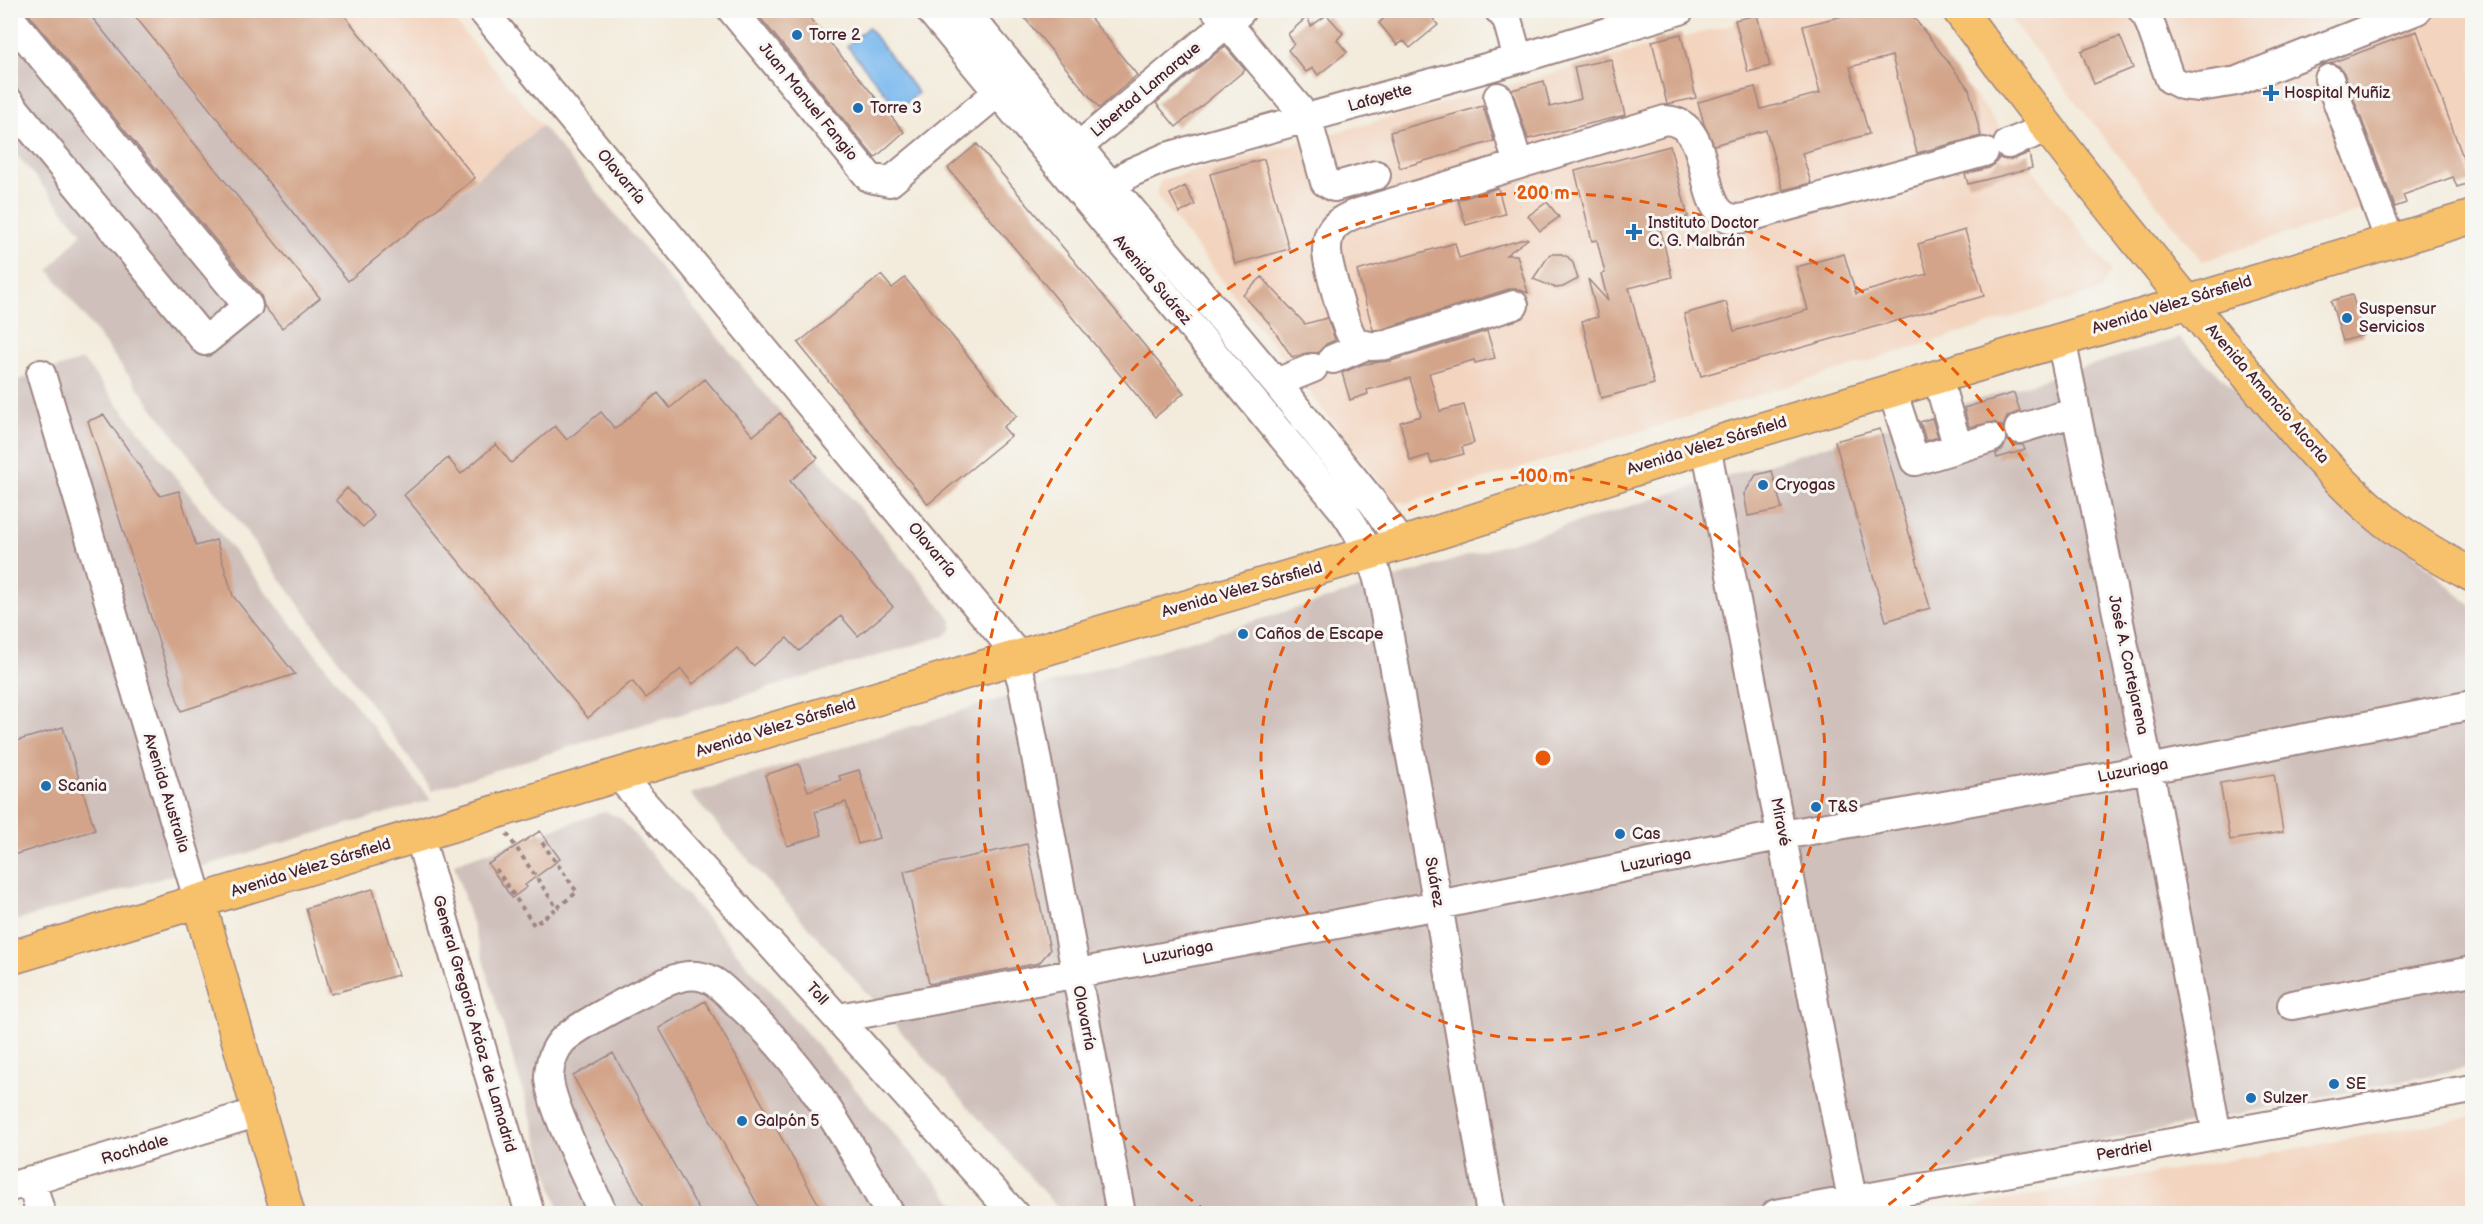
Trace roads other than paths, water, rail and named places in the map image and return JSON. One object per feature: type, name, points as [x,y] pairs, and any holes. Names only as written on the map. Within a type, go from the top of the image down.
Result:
[{"type":"main road","name":"Avenida Amancio Alcorta","points":[[1959,10],[2047,128],[2186,301],[2289,422],[2360,499],[2383,519],[2419,544],[2472,575]]},
{"type":"main road","name":"Avenida Vélez Sársfield","points":[[10,958],[618,775],[1370,553],[1706,446],[2472,217]]},
{"type":"main road","name":"Avenida Australia","points":[[199,902],[288,1214]]},
{"type":"street","name":"Olavarría","points":[[482,10],[997,628],[1016,657],[1121,1214]]},
{"type":"street","name":"Juan Manuel Fangio","points":[[732,10],[870,178],[890,182],[997,93]]},
{"type":"street","name":"Avenida Suárez","points":[[930,10],[1344,511],[1362,536],[1370,553]]},
{"type":"street","name":"Avenida Suárez","points":[[964,10],[1276,383],[1374,504],[1401,543]]},
{"type":"street","points":[[1499,10],[1507,19],[1518,59]]},
{"type":"street","name":"Lafayette","points":[[1090,206],[1130,173],[1167,156],[1518,59],[1680,10]]},
{"type":"street","points":[[2142,10],[2148,18],[2170,79],[2182,85],[2199,87],[2237,81],[2417,10]]},
{"type":"street","name":"Libertad Lamarque","points":[[1078,147],[1228,15]]},
{"type":"street","points":[[1228,15],[1306,118],[1325,182],[1334,187],[1376,176]]},
{"type":"street","points":[[10,18],[248,306],[205,341],[10,103]]},
{"type":"street","points":[[2329,79],[2390,241]]},
{"type":"street","points":[[1498,97],[1518,164]]},
{"type":"street","points":[[1514,305],[1386,345],[1366,345],[1353,340],[1350,335],[1330,266],[1327,242],[1334,228],[1355,214],[1657,122],[1674,120],[1686,127],[1694,136],[1716,209],[1725,218],[1738,219],[1996,148],[2047,128]]},
{"type":"street","name":"José A. Cortejarena","points":[[2061,339],[2149,769],[2217,1135]]},
{"type":"street","points":[[1276,383],[1366,345]]},
{"type":"street","name":"Avenida Australia","points":[[40,374],[199,902]]},
{"type":"street","points":[[1936,376],[1958,448]]},
{"type":"street","points":[[1892,390],[1915,461],[1991,438]]},
{"type":"street","points":[[2019,429],[2076,412]]},
{"type":"street","name":"Miravé","points":[[1706,446],[1852,1199]]},
{"type":"street","name":"Suárez","points":[[1370,553],[1380,587],[1491,1214]]},
{"type":"street","name":"Luzuriaga","points":[[839,1018],[1438,905],[1783,835],[2149,769],[2472,705]]},
{"type":"street","name":"Toll","points":[[618,775],[1014,1214]]},
{"type":"street","name":"General Gregorio Aráoz de Lamadrid","points":[[419,835],[530,1214]]},
{"type":"street","points":[[2292,1005],[2472,971]]},
{"type":"street","points":[[603,1214],[554,1100],[549,1077],[551,1063],[559,1046],[571,1034],[617,1007],[674,979],[694,975],[716,984],[755,1019],[791,1060],[839,1125],[890,1214]]},
{"type":"street","name":"Perdriel","points":[[1776,1214],[2472,1089]]},
{"type":"street","name":"Rochdale","points":[[21,1184],[259,1112]]},
{"type":"street","points":[[21,1184],[41,1214]]},
{"type":"water","points":[[868,27],[918,93],[899,110],[847,46]]},
{"type":"place","name":"Torre 2","points":[[797,35]]},
{"type":"place","name":"Hospital Muñiz","points":[[2271,93]]},
{"type":"place","name":"Torre 3","points":[[858,108]]},
{"type":"place","name":"Instituto Doctor C. G. Malbrán","points":[[1634,232]]},
{"type":"place","name":"Suspensur Servicios","points":[[2347,318]]},
{"type":"place","name":"Cryogas","points":[[1763,485]]},
{"type":"place","name":"Caños de Escape","points":[[1243,634]]},
{"type":"place","name":"Scania","points":[[46,786]]},
{"type":"place","name":"T&S","points":[[1816,807]]},
{"type":"place","name":"Cas","points":[[1620,834]]},
{"type":"place","name":"SE","points":[[2334,1084]]},
{"type":"place","name":"Sulzer","points":[[2251,1098]]},
{"type":"place","name":"Galpón 5","points":[[742,1121]]}]
